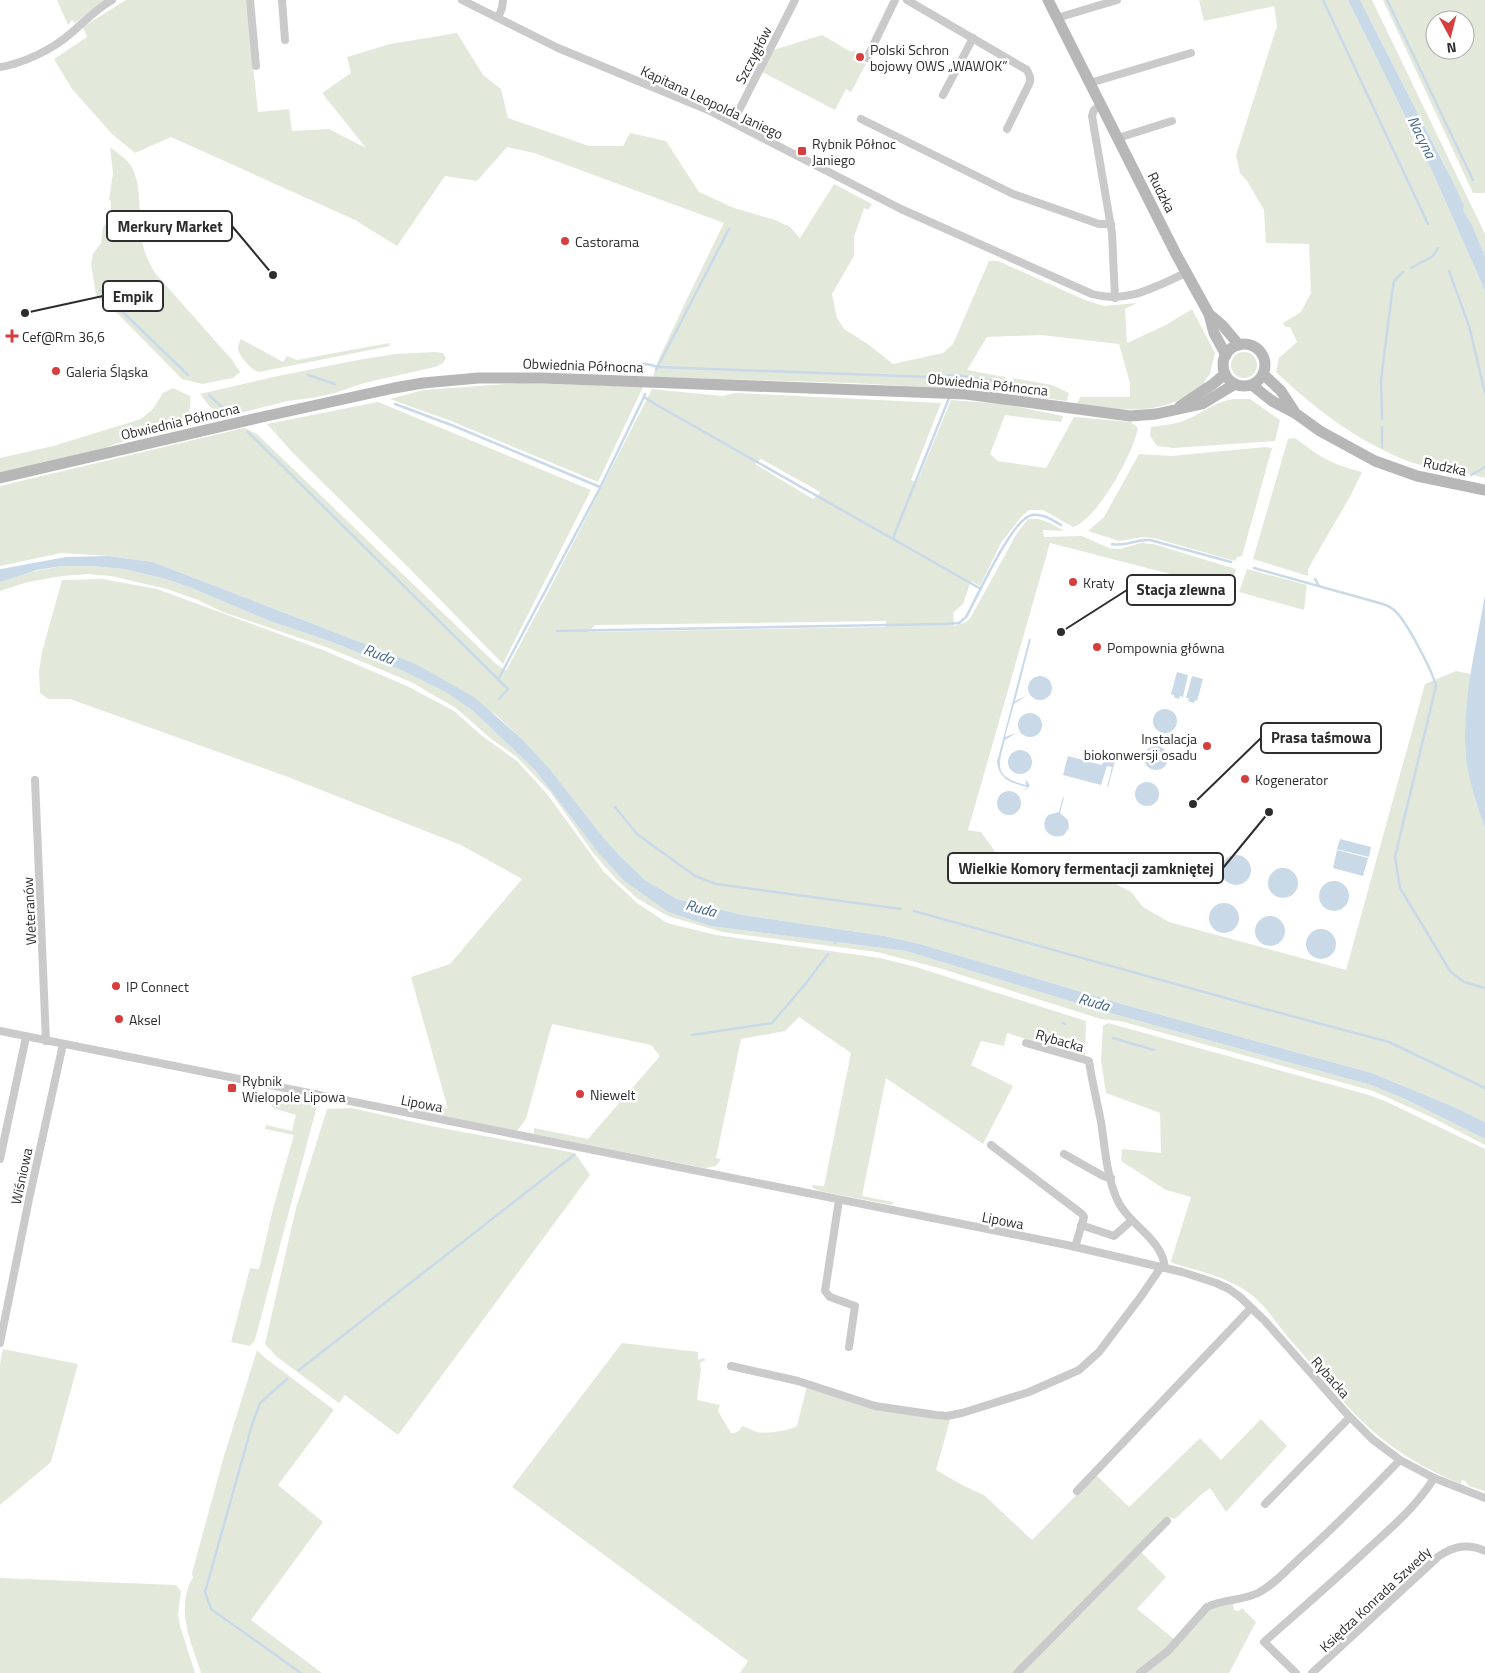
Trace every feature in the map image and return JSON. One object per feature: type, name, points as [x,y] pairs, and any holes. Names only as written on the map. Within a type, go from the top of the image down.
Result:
[{"type":"main road","name":"Rudzka","points":[[1048,0],[1186,273],[1209,314],[1214,332],[1226,355]]},
{"type":"main road","name":"Rudzka","points":[[1209,314],[1223,326],[1239,345]]},
{"type":"main road","points":[[1239,345],[1252,346],[1260,351],[1265,360],[1263,374],[1252,385],[1235,384],[1225,374],[1223,364],[1226,355],[1231,349],[1239,345]]},
{"type":"main road","name":"Obwiednia Północna","points":[[1174,410],[1225,374]]},
{"type":"main road","name":"Rudzka","points":[[1263,374],[1281,391],[1295,413]]},
{"type":"main road","name":"Obwiednia Północna","points":[[0,478],[378,392],[424,383],[478,378],[558,378],[966,394],[1130,416],[1156,414],[1202,404],[1235,384]]},
{"type":"main road","name":"Rudzka","points":[[1252,385],[1272,401],[1295,413],[1320,431],[1375,461],[1417,476],[1485,490]]},
{"type":"street","points":[[0,67],[24,60],[57,43],[68,36],[96,10],[112,0]]},
{"type":"street","points":[[250,0],[256,66]]},
{"type":"street","points":[[282,0],[285,40]]},
{"type":"street","name":"Kapitana Leopolda Janiego","points":[[462,0],[558,48],[733,122],[910,213],[1085,291],[1115,298],[1138,294],[1186,273]]},
{"type":"street","points":[[498,18],[503,0]]},
{"type":"street","name":"Szczygłów","points":[[733,122],[795,0]]},
{"type":"street","points":[[867,58],[895,0]]},
{"type":"street","points":[[907,0],[1025,68],[1030,75],[1030,82],[1007,129]]},
{"type":"street","points":[[1058,18],[1118,0]]},
{"type":"street","points":[[943,95],[973,38]]},
{"type":"street","points":[[1090,83],[1191,53]]},
{"type":"street","points":[[1101,106],[1094,110],[1092,116],[1111,224],[1115,298]]},
{"type":"street","points":[[861,119],[1013,194],[1099,224],[1111,224]]},
{"type":"street","points":[[1118,138],[1172,121]]},
{"type":"street","name":"Weteranów","points":[[35,780],[46,1041]]},
{"type":"street","name":"Lipowa","points":[[0,1031],[1075,1247],[1163,1267]]},
{"type":"street","points":[[0,1160],[26,1037]]},
{"type":"street","name":"Rybacka","points":[[1026,1043],[1089,1061],[1110,1178],[1118,1202],[1131,1221],[1160,1250],[1164,1257],[1163,1267],[1222,1285],[1236,1294],[1372,1439],[1400,1460],[1434,1478],[1485,1498]]},
{"type":"street","name":"Wiśniowa","points":[[0,1343],[22,1229],[63,1044]]},
{"type":"street","points":[[991,1145],[1082,1214],[1084,1217],[1075,1247]]},
{"type":"street","points":[[1064,1154],[1110,1178]]},
{"type":"street","points":[[839,1200],[825,1291],[828,1296],[855,1306],[849,1346]]},
{"type":"street","points":[[1081,1225],[1114,1236],[1131,1221]]},
{"type":"street","points":[[731,1366],[812,1385],[875,1406],[947,1416],[962,1414],[1029,1392],[1079,1370],[1099,1352],[1163,1267]]},
{"type":"street","points":[[1077,1491],[1251,1308]]},
{"type":"street","points":[[1265,1504],[1350,1417]]},
{"type":"street","points":[[1140,1673],[1168,1651],[1207,1607],[1240,1600],[1272,1584],[1329,1533],[1400,1460]]},
{"type":"street","points":[[1296,1673],[1264,1642],[1402,1518],[1428,1488],[1434,1478]]},
{"type":"street","points":[[1017,1673],[1168,1521]]},
{"type":"street","name":"Księdza Konrada Szwedy","points":[[1312,1673],[1440,1556],[1454,1547],[1463,1546],[1471,1546],[1485,1551]]},
{"type":"shaded area","points":[[57,0],[104,0],[75,23],[72,20],[68,25]]},
{"type":"shaded area","points":[[126,0],[246,0],[258,112],[289,109],[292,131],[329,129],[366,148],[322,93],[351,73],[347,57],[390,44],[457,33],[483,75],[501,89],[508,118],[589,146],[623,146],[630,133],[666,141],[699,192],[734,208],[775,220],[790,227],[800,238],[834,184],[872,204],[868,210],[864,208],[854,237],[854,256],[832,294],[837,318],[844,329],[869,345],[893,364],[943,353],[953,344],[989,261],[998,261],[1085,300],[1104,306],[1137,303],[1125,309],[1127,343],[1166,325],[1192,309],[1215,353],[1210,374],[1204,382],[1206,386],[1178,400],[1150,408],[1126,409],[1077,404],[1080,397],[1130,397],[1130,383],[1119,344],[1041,335],[987,337],[967,370],[1005,377],[1003,387],[999,391],[851,383],[653,377],[657,363],[724,223],[534,153],[507,147],[477,181],[445,176],[397,246],[355,220],[171,137],[135,153],[112,134],[72,89],[54,59],[87,37],[83,27]]},
{"type":"shaded area","points":[[1199,0],[1348,0],[1432,171],[1485,291],[1485,478],[1457,470],[1413,463],[1375,446],[1340,425],[1307,400],[1276,372],[1279,358],[1297,342],[1290,327],[1285,327],[1283,323],[1301,312],[1311,293],[1309,244],[1266,243],[1264,210],[1247,181],[1240,173],[1236,155],[1277,26],[1274,6],[1204,21]]},
{"type":"shaded area","points":[[1360,0],[1372,0],[1485,234],[1485,256],[1472,225],[1463,210],[1447,170]]},
{"type":"shaded area","points":[[1383,0],[1485,0],[1485,193],[1473,193]]},
{"type":"shaded area","points":[[822,35],[851,52],[856,50],[853,60],[866,64],[851,92],[846,89],[835,110],[762,72],[773,50]]},
{"type":"shaded area","points":[[110,147],[132,167],[139,193],[140,212],[138,214],[111,211],[111,201],[109,200],[113,173]]},
{"type":"shaded area","points":[[108,221],[141,231],[145,253],[155,273],[233,361],[240,372],[233,378],[202,384],[182,379],[117,313],[103,303],[96,295],[91,264],[93,254],[101,243],[103,227]]},
{"type":"shaded area","points":[[241,339],[283,362],[287,356],[297,360],[389,343],[390,346],[259,372],[242,358],[238,350]]},
{"type":"shaded area","points":[[1244,352],[1253,356],[1257,365],[1253,374],[1244,378],[1235,374],[1231,365],[1235,356]]},
{"type":"shaded area","points":[[443,353],[446,358],[443,363],[435,367],[364,383],[335,393],[287,401],[236,414],[223,414],[210,407],[200,394],[358,360],[395,354]]},
{"type":"shaded area","points":[[1013,378],[1052,385],[1069,393],[1067,401],[1015,395],[1010,392]]},
{"type":"shaded area","points":[[522,383],[643,387],[598,482],[451,421],[390,399],[423,390]]},
{"type":"shaded area","points":[[173,388],[190,396],[190,411],[183,422],[175,428],[118,443],[91,453],[0,473],[0,458],[53,446],[141,419],[153,409],[163,393]]},
{"type":"shaded area","points":[[652,389],[722,396],[736,393],[941,403],[911,480],[917,482],[951,400],[1004,404],[1063,416],[1061,422],[1005,415],[990,454],[998,461],[1046,468],[1074,417],[1131,422],[1138,428],[1130,453],[1113,484],[1093,512],[1083,522],[1073,527],[1043,510],[1029,510],[1021,517],[1001,543],[980,586],[971,581],[963,604],[953,613],[954,626],[966,622],[971,617],[1017,533],[1028,519],[1042,520],[1064,531],[1043,530],[1044,537],[1082,536],[1109,548],[1120,549],[1141,543],[1153,544],[1236,569],[1232,590],[1050,543],[968,830],[981,832],[1008,869],[1037,882],[1055,873],[1075,877],[1095,877],[1112,882],[1131,892],[1143,907],[1169,922],[1346,970],[1425,684],[1456,671],[1471,674],[1465,725],[1465,746],[1469,774],[1485,828],[1485,1122],[1372,1073],[1129,1006],[920,944],[885,936],[743,915],[677,899],[645,880],[620,856],[549,768],[496,715],[414,663],[153,562],[109,556],[61,553],[0,566],[0,486],[244,428],[257,434],[495,663],[506,671]],"holes":[[[761,459],[820,492],[820,493],[813,499],[755,464]],[[886,621],[886,627],[588,632],[595,625]]]},
{"type":"shaded area","points":[[1234,399],[1250,399],[1280,420],[1275,441],[1173,448],[1157,446],[1150,436],[1151,427],[1181,422],[1217,404]]},
{"type":"shaded area","points":[[378,402],[591,490],[503,664],[292,452],[267,424]]},
{"type":"shaded area","points":[[1295,438],[1326,459],[1362,472],[1308,569],[1308,576],[1253,559],[1288,439]]},
{"type":"shaded area","points":[[1272,448],[1242,556],[1237,557],[1235,561],[1154,538],[1142,537],[1119,541],[1088,531],[1104,517],[1139,454],[1171,456]]},
{"type":"shaded area","points":[[62,566],[124,569],[162,578],[189,587],[267,620],[332,642],[401,670],[447,692],[473,711],[536,771],[599,854],[624,881],[668,912],[710,926],[906,951],[1099,1010],[1371,1085],[1407,1100],[1485,1139],[1485,1145],[1431,1117],[1373,1091],[1120,1021],[1101,1019],[939,968],[877,952],[722,932],[668,916],[638,899],[617,880],[594,854],[551,793],[517,757],[490,738],[456,708],[411,682],[329,648],[223,612],[198,600],[167,589],[111,576],[88,574],[62,576],[28,582],[0,591],[0,582],[31,572]]},
{"type":"shaded area","points":[[1247,569],[1307,585],[1304,610],[1239,592]]},
{"type":"shaded area","points":[[103,579],[157,589],[323,650],[409,687],[454,711],[481,735],[517,761],[547,794],[604,872],[637,903],[667,923],[716,935],[880,958],[916,967],[1086,1021],[1085,1057],[1007,1033],[1004,1046],[981,1041],[971,1065],[1013,1086],[983,1144],[886,1078],[862,1196],[893,1202],[892,1205],[813,1188],[812,1185],[824,1186],[851,1053],[799,1017],[785,1031],[741,1039],[716,1158],[721,1159],[716,1166],[705,1168],[534,1134],[534,1128],[588,1139],[660,1056],[651,1045],[552,1024],[526,1119],[517,1131],[415,1111],[410,1098],[412,1102],[448,1109],[411,977],[450,964],[522,879],[461,845],[288,777],[70,699],[48,699],[40,693],[39,671],[42,652],[62,580]]},
{"type":"shaded area","points":[[1108,1023],[1369,1095],[1485,1149],[1485,1491],[1469,1486],[1462,1480],[1461,1484],[1422,1465],[1394,1448],[1372,1430],[1337,1395],[1267,1311],[1249,1293],[1221,1278],[1172,1263],[1171,1261],[1191,1197],[1166,1190],[1121,1161],[1122,1149],[1161,1153],[1160,1113],[1106,1093],[1101,1060],[1103,1026]]},
{"type":"shaded area","points":[[277,1095],[318,1102],[255,1340],[250,1346],[231,1342],[250,1268],[259,1269],[274,1205],[294,1135],[265,1129],[266,1125],[292,1131],[296,1115],[273,1108],[270,1103]]},
{"type":"shaded area","points":[[352,1108],[436,1127],[575,1153],[590,1175],[398,1435],[345,1395],[339,1403],[277,1357],[265,1344],[296,1208],[327,1109]]},
{"type":"shaded area","points":[[622,1343],[698,1352],[698,1360],[703,1358],[706,1360],[701,1362],[700,1365],[697,1400],[720,1405],[718,1411],[731,1433],[735,1433],[742,1426],[757,1432],[766,1433],[783,1431],[797,1426],[807,1386],[896,1411],[950,1420],[936,1470],[984,1495],[1032,1540],[1096,1475],[1129,1507],[1200,1438],[1221,1460],[1261,1419],[1287,1446],[1226,1512],[1210,1488],[1175,1519],[1168,1517],[1014,1673],[740,1673],[748,1661],[512,1487]]},
{"type":"shaded area","points":[[3,1349],[78,1364],[51,1462],[0,1505],[0,1364]]},
{"type":"shaded area","points":[[257,1350],[334,1410],[278,1485],[323,1522],[251,1620],[322,1673],[201,1673],[186,1626],[186,1596],[193,1578],[192,1573],[224,1456]]},
{"type":"shaded area","points":[[1141,1552],[1166,1577],[1137,1609],[1175,1640],[1155,1659],[1135,1673],[1022,1673]]},
{"type":"shaded area","points":[[0,1578],[176,1585],[181,1591],[178,1614],[180,1626],[195,1673],[0,1673]]},
{"type":"shaded area","points":[[1233,1604],[1234,1610],[1239,1611],[1242,1608],[1256,1622],[1229,1673],[1144,1673],[1211,1608]]},
{"type":"water","name":"Nacyna","points":[[1348,0],[1360,0],[1454,184],[1464,206],[1463,210],[1472,225],[1485,256],[1485,291],[1432,171]]},
{"type":"water","name":"Ruda","points":[[109,556],[153,562],[414,663],[474,697],[521,738],[549,768],[620,856],[645,880],[677,899],[743,915],[885,936],[920,944],[1129,1006],[1372,1073],[1485,1122],[1485,1139],[1407,1100],[1371,1085],[1099,1010],[906,951],[710,926],[668,912],[624,881],[599,854],[536,771],[473,711],[446,692],[401,670],[332,642],[267,620],[189,587],[162,578],[124,569],[62,566],[37,570],[0,582],[0,569],[66,557]]},
{"type":"water","points":[[1485,595],[1485,828],[1469,776],[1465,737],[1467,696]]},
{"type":"water","points":[[1029,639],[1031,639],[1015,701],[1026,696],[1014,704],[1005,737],[1016,733],[1005,740],[1000,764],[1004,775],[1009,779],[1026,785],[1026,779],[1030,786],[1022,792],[1027,787],[1011,782],[1003,777],[997,762]]},
{"type":"water","points":[[1177,672],[1188,675],[1183,697],[1180,696],[1179,699],[1171,694]]},
{"type":"water","points":[[1040,676],[1049,679],[1052,688],[1049,697],[1040,700],[1031,697],[1028,688],[1031,679]]},
{"type":"water","points":[[1192,676],[1203,679],[1197,701],[1195,700],[1194,703],[1188,701],[1189,698],[1186,698]]},
{"type":"water","points":[[1165,709],[1174,712],[1177,721],[1174,730],[1165,733],[1156,730],[1153,721],[1156,712]]},
{"type":"water","points":[[1030,713],[1039,716],[1042,725],[1039,734],[1030,737],[1021,734],[1018,725],[1021,716]]},
{"type":"water","points":[[1156,746],[1165,749],[1168,758],[1165,767],[1156,770],[1147,767],[1144,758],[1147,749]]},
{"type":"water","points":[[1020,750],[1029,753],[1032,762],[1029,771],[1020,774],[1011,771],[1008,762],[1011,753]]},
{"type":"water","points":[[1068,756],[1102,765],[1104,758],[1115,761],[1108,787],[1112,767],[1107,766],[1101,785],[1063,775]]},
{"type":"water","points":[[1147,782],[1156,785],[1159,794],[1156,803],[1147,806],[1138,803],[1135,794],[1138,785]]},
{"type":"water","points":[[1009,791],[1018,794],[1021,803],[1018,812],[1009,815],[1000,812],[997,803],[1000,794]]},
{"type":"water","points":[[1063,797],[1060,813],[1068,820],[1069,828],[1064,835],[1054,836],[1047,832],[1044,824],[1048,815],[1059,812]]},
{"type":"water","points":[[1340,839],[1371,847],[1369,857],[1337,849]]},
{"type":"water","points":[[1337,850],[1368,858],[1363,876],[1333,868]]},
{"type":"water","points":[[1236,855],[1247,859],[1251,870],[1247,881],[1236,885],[1225,881],[1221,870],[1225,859]]},
{"type":"water","points":[[1283,868],[1294,872],[1298,883],[1294,894],[1283,898],[1272,894],[1268,883],[1272,872]]},
{"type":"water","points":[[1334,881],[1345,885],[1349,896],[1345,907],[1334,911],[1323,907],[1319,896],[1323,885]]},
{"type":"water","points":[[1224,903],[1235,907],[1239,918],[1235,929],[1224,933],[1213,929],[1209,918],[1213,907]]},
{"type":"water","points":[[1270,916],[1281,920],[1285,931],[1281,942],[1270,946],[1259,942],[1255,931],[1259,920]]},
{"type":"water","points":[[1321,929],[1332,933],[1336,944],[1332,955],[1321,959],[1310,955],[1306,944],[1310,933]]},
{"type":"waterway","points":[[1323,0],[1428,224]]},
{"type":"waterway","points":[[1387,0],[1473,180]]},
{"type":"waterway","points":[[656,370],[729,229]]},
{"type":"waterway","points":[[1411,268],[1433,256],[1438,248]]},
{"type":"waterway","points":[[1449,271],[1469,326],[1485,393]]},
{"type":"waterway","points":[[1382,419],[1381,380],[1392,293],[1394,281],[1403,272]]},
{"type":"waterway","points":[[100,290],[188,375]]},
{"type":"waterway","points":[[588,365],[647,364],[658,367],[929,377],[957,375],[1045,390]]},
{"type":"waterway","points":[[308,375],[335,384]]},
{"type":"waterway","points":[[952,390],[957,375]]},
{"type":"waterway","points":[[645,394],[644,397],[655,404],[981,589]]},
{"type":"waterway","points":[[209,395],[225,410]]},
{"type":"waterway","points":[[498,680],[600,488],[644,397]]},
{"type":"waterway","points":[[893,538],[949,398]]},
{"type":"waterway","points":[[395,404],[454,426],[600,487]]},
{"type":"waterway","points":[[1382,427],[1382,447]]},
{"type":"waterway","points":[[248,432],[508,689],[499,699]]},
{"type":"waterway","points":[[1471,475],[1485,467]]},
{"type":"waterway","points":[[557,631],[959,623],[966,617],[1005,544],[1024,519],[1032,515],[1040,515],[1061,525]]},
{"type":"waterway","points":[[1112,544],[1117,545],[1150,540],[1231,562]]},
{"type":"waterway","points":[[1254,568],[1385,605],[1399,615],[1414,639],[1436,686],[1395,857],[1400,888],[1450,971],[1464,982],[1485,988]]},
{"type":"waterway","points":[[1315,579],[1319,586]]},
{"type":"waterway","points":[[615,807],[637,834],[695,876],[716,884],[901,909]]},
{"type":"waterway","points":[[914,911],[1389,1042],[1485,1088]]},
{"type":"waterway","points":[[692,1035],[772,1023],[828,954]]},
{"type":"waterway","points":[[1113,1038],[1154,1050]]},
{"type":"waterway","points":[[299,1370],[574,1155]]},
{"type":"waterway","points":[[287,1379],[260,1403],[252,1425],[205,1592],[211,1609],[301,1673]]},
{"type":"place","name":"Polski Schron bojowy OWS „WAWOK”","points":[[860,57]]},
{"type":"place","name":"Rybnik Północ Janiego","points":[[802,151]]},
{"type":"place","name":"Castorama","points":[[565,241]]},
{"type":"place","name":"Merkury Market","points":[[273,275]]},
{"type":"place","name":"Empik","points":[[25,313]]},
{"type":"place","name":"Cef@Rm 36,6","points":[[12,336]]},
{"type":"place","name":"Galeria Śląska","points":[[56,371]]},
{"type":"place","name":"Kraty","points":[[1073,582]]},
{"type":"place","name":"Stacja zlewna","points":[[1061,632]]},
{"type":"place","name":"Pompownia główna","points":[[1097,647]]},
{"type":"place","name":"Instalacja biokonwersji osadu","points":[[1207,746]]},
{"type":"place","name":"Kogenerator","points":[[1245,779]]},
{"type":"place","name":"Prasa taśmowa","points":[[1193,804]]},
{"type":"place","name":"Wielkie Komory fermentacji zamkniętej","points":[[1269,812]]},
{"type":"place","name":"IP Connect","points":[[116,986]]},
{"type":"place","name":"Aksel","points":[[119,1019]]},
{"type":"place","name":"Rybnik Wielopole Lipowa","points":[[232,1088]]},
{"type":"place","name":"Niewelt","points":[[580,1094]]}]
